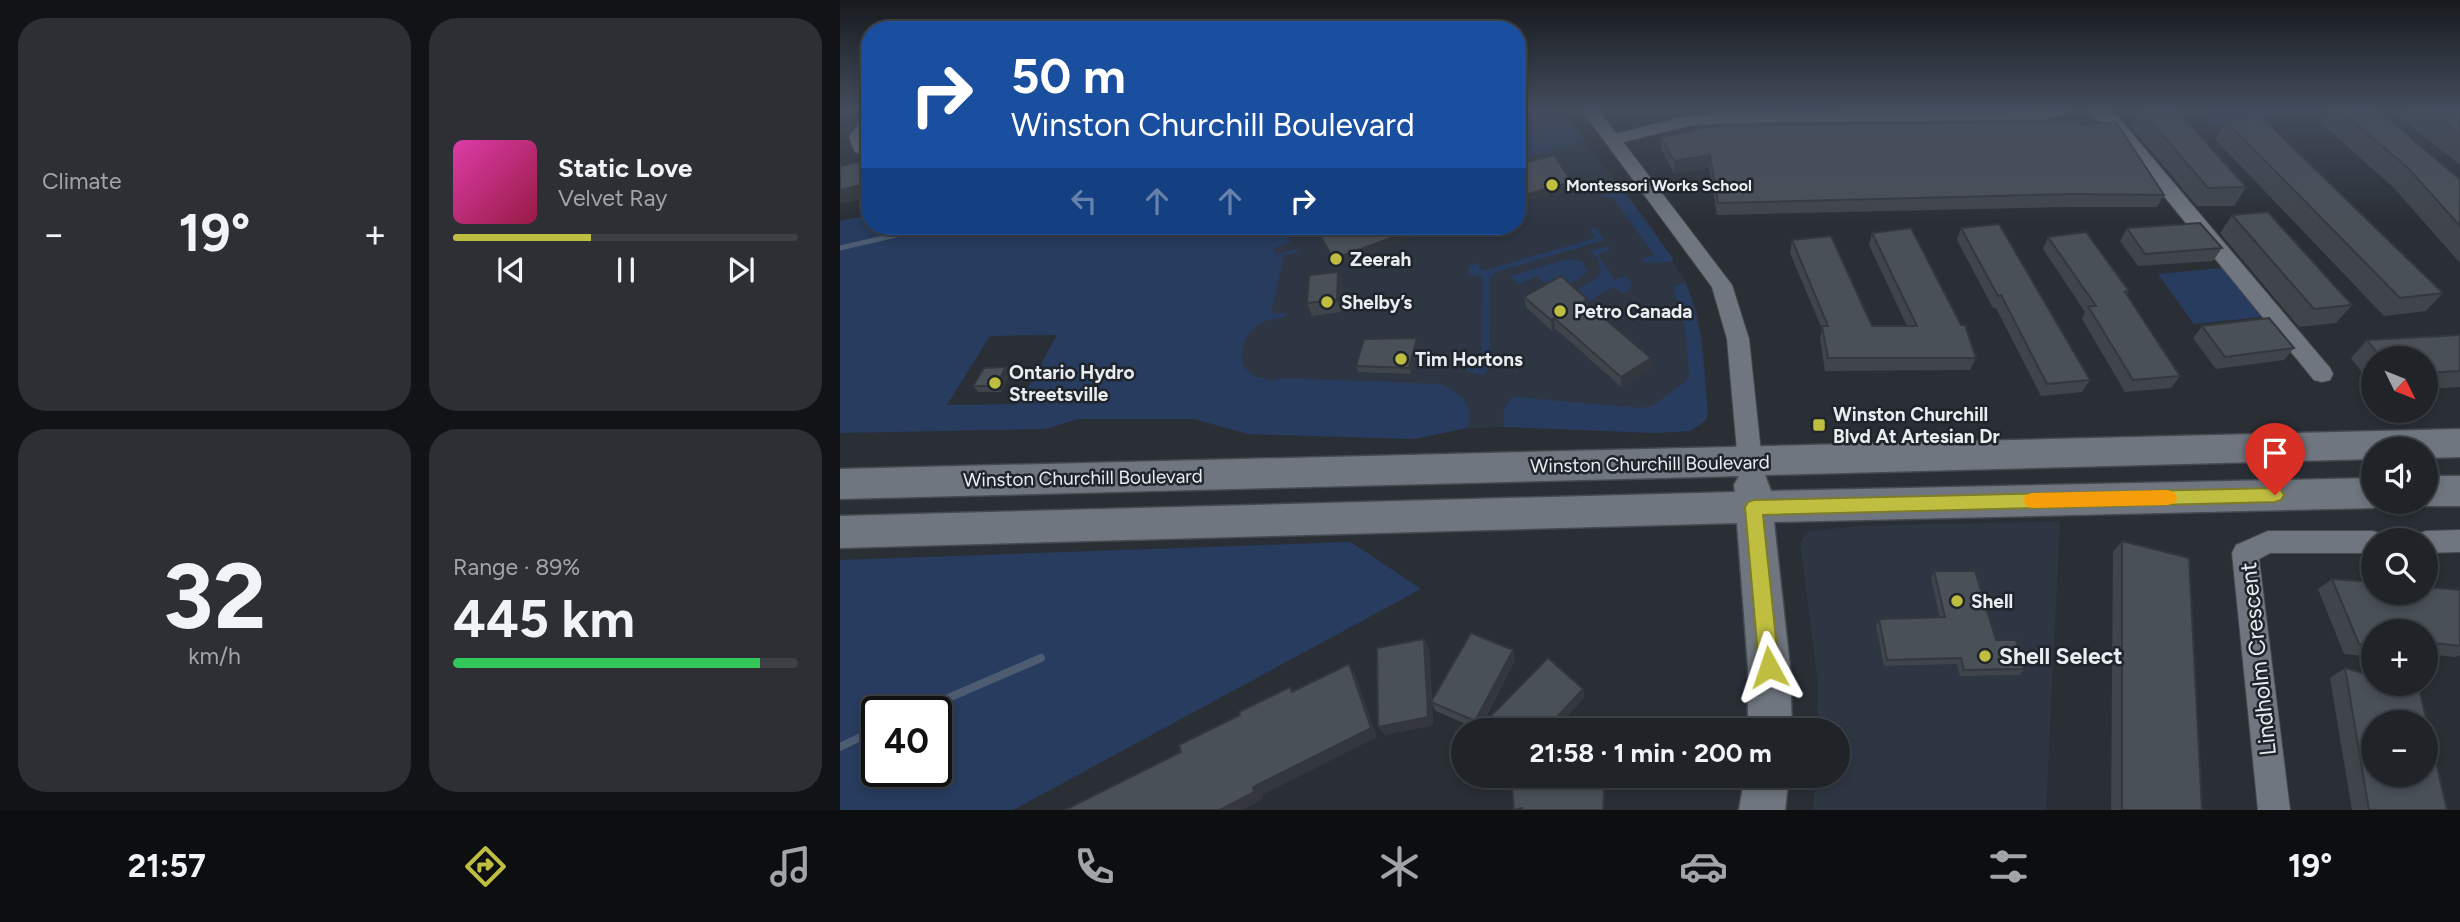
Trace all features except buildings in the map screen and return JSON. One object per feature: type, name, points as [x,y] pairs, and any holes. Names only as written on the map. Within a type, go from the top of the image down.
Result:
[{"type":"main road","name":"Winston Churchill Boulevard","points":[[840,484],[2460,443]]},
{"type":"main road","points":[[1750,462],[1769,667],[1770,718]]},
{"type":"main road","points":[[2438,491],[2460,491]]},
{"type":"main road","points":[[840,532],[2361,493]]},
{"type":"main road","points":[[1762,810],[1765,788]]},
{"type":"street","points":[[1616,147],[1709,264],[1722,285],[1738,339],[1750,462]]},
{"type":"street","points":[[2133,147],[2322,374]]},
{"type":"street","points":[[2438,541],[2460,541]]},
{"type":"street","name":"Lindholm Crescent","points":[[2274,810],[2245,553],[2268,542],[2361,542]]},
{"type":"shaded area","points":[[1526,147],[1563,147],[1526,157]]},
{"type":"shaded area","points":[[1546,147],[1589,147],[1649,223],[1685,281],[1697,313],[1702,339],[1708,415],[1705,421],[1691,431],[1656,433],[1467,428],[1414,439],[1248,434],[1216,426],[1259,238],[1268,235],[1526,235],[1526,152]]},
{"type":"shaded area","points":[[1622,189],[1674,260],[1645,263],[1642,259],[1654,255],[1612,197],[1599,198],[1603,194]]},
{"type":"shaded area","points":[[861,217],[861,235],[1288,235],[1291,242],[1273,249],[1276,255],[1299,248],[1296,253],[1284,255],[1271,313],[1286,313],[1284,317],[1260,324],[1248,336],[1244,343],[1242,359],[1249,372],[1265,380],[1277,381],[1279,378],[1441,384],[1460,396],[1468,406],[1469,413],[1467,428],[1414,439],[1248,434],[1194,419],[1078,419],[1046,429],[840,433],[840,221]],"holes":[[[1057,335],[1019,404],[947,405],[990,336]]]},
{"type":"shaded area","points":[[1596,228],[1604,240],[1497,272],[1490,278],[1489,369],[1483,375],[1468,372],[1466,367],[1481,365],[1482,275],[1469,276],[1469,266],[1477,263],[1482,271],[1595,238],[1590,229]]},
{"type":"shaded area","points":[[1608,246],[1609,251],[1598,255],[1614,280],[1627,276],[1632,285],[1625,294],[1612,287],[1586,303],[1573,292],[1598,277],[1601,271],[1598,259],[1590,251]]},
{"type":"shaded area","points":[[1568,259],[1582,261],[1587,271],[1576,281],[1552,289],[1536,276],[1519,285],[1510,276]]},
{"type":"shaded area","points":[[2222,268],[2261,317],[2194,324],[2158,274]]},
{"type":"shaded area","points":[[1686,284],[1702,348],[1708,415],[1705,421],[1690,431],[1656,433],[1504,427],[1503,410],[1512,398],[1639,408],[1652,406],[1684,383],[1689,376],[1686,333],[1673,286]]},
{"type":"shaded area","points":[[2060,521],[2046,810],[1813,810],[1815,788],[1850,788],[1850,718],[1817,718],[1818,682],[1800,543],[1810,531],[1860,526]]},
{"type":"shaded area","points":[[1351,542],[1421,589],[1013,810],[840,810],[840,560]]},
{"type":"waterway","points":[[840,248],[896,235]]},
{"type":"waterway","points":[[952,696],[1041,658]]},
{"type":"waterway","points":[[840,747],[861,737]]},
{"type":"slow traffic","points":[[2032,500],[2168,498]]},
{"type":"place","name":"Montessori Works School","points":[[1552,185]]},
{"type":"place","name":"Zeerah","points":[[1336,259]]},
{"type":"place","name":"Shelby’s","points":[[1327,302]]},
{"type":"place","name":"Petro Canada","points":[[1560,311]]},
{"type":"place","name":"Tim Hortons","points":[[1401,359]]},
{"type":"place","name":"Ontario Hydro Streetsville","points":[[995,383]]},
{"type":"place","name":"Winston Churchill Blvd At Artesian Dr","points":[[1819,425]]},
{"type":"place","name":"Shell","points":[[1957,601]]},
{"type":"place","name":"Shell Select","points":[[1985,656]]},
{"type":"route","points":[[1769,667],[1754,507],[2275,495]]}]
